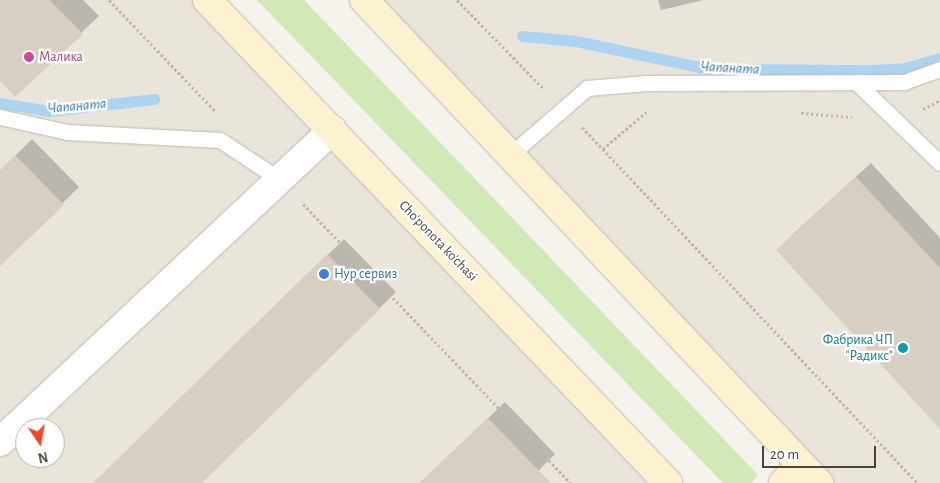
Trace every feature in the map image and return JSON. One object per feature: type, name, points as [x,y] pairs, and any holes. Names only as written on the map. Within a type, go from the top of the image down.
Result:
[{"type":"main road","name":"Cho'ponota ko'chasi","points":[[207,0],[668,483]]},
{"type":"main road","points":[[364,0],[510,154],[801,477]]},
{"type":"street","points":[[0,442],[332,130]]},
{"type":"lane","points":[[510,154],[562,107],[587,88],[621,85],[904,82],[940,69]]},
{"type":"lane","points":[[856,82],[940,163]]},
{"type":"lane","points":[[0,117],[67,132],[220,140],[279,179]]},
{"type":"path","points":[[109,0],[218,114]]},
{"type":"path","points":[[457,0],[603,149],[918,483]]},
{"type":"path","points":[[798,112],[890,115],[928,108],[940,100]]},
{"type":"path","points":[[603,149],[655,106]]},
{"type":"path","points":[[279,179],[570,483]]},
{"type":"shaded area","points":[[0,0],[207,0],[668,483],[0,483]]},
{"type":"shaded area","points":[[364,0],[940,0],[940,483],[819,483]]},
{"type":"green space","points":[[257,0],[304,0],[758,475],[751,483],[723,483]]},
{"type":"building","name":"Малика","points":[[0,0],[50,0],[83,34],[15,97],[0,81]]},
{"type":"building","points":[[15,155],[64,205],[0,266],[0,170]]},
{"type":"building","name":"Фабрика ЧП \"Радикс\"","points":[[856,177],[940,268],[940,429],[776,250]]},
{"type":"building","points":[[327,254],[380,309],[202,483],[93,483]]},
{"type":"building","points":[[488,418],[551,483],[419,483]]},
{"type":"waterway","name":"Чапаната","points":[[522,36],[576,41],[709,69],[871,70],[905,68],[940,58]]},
{"type":"waterway","name":"Чапаната","points":[[0,103],[50,111],[154,99]]},
{"type":"place","name":"Малика","points":[[29,57]]},
{"type":"place","name":"Нур сервиз","points":[[324,274]]},
{"type":"place","name":"Фабрика ЧП \"Радикс\"","points":[[903,348]]}]
